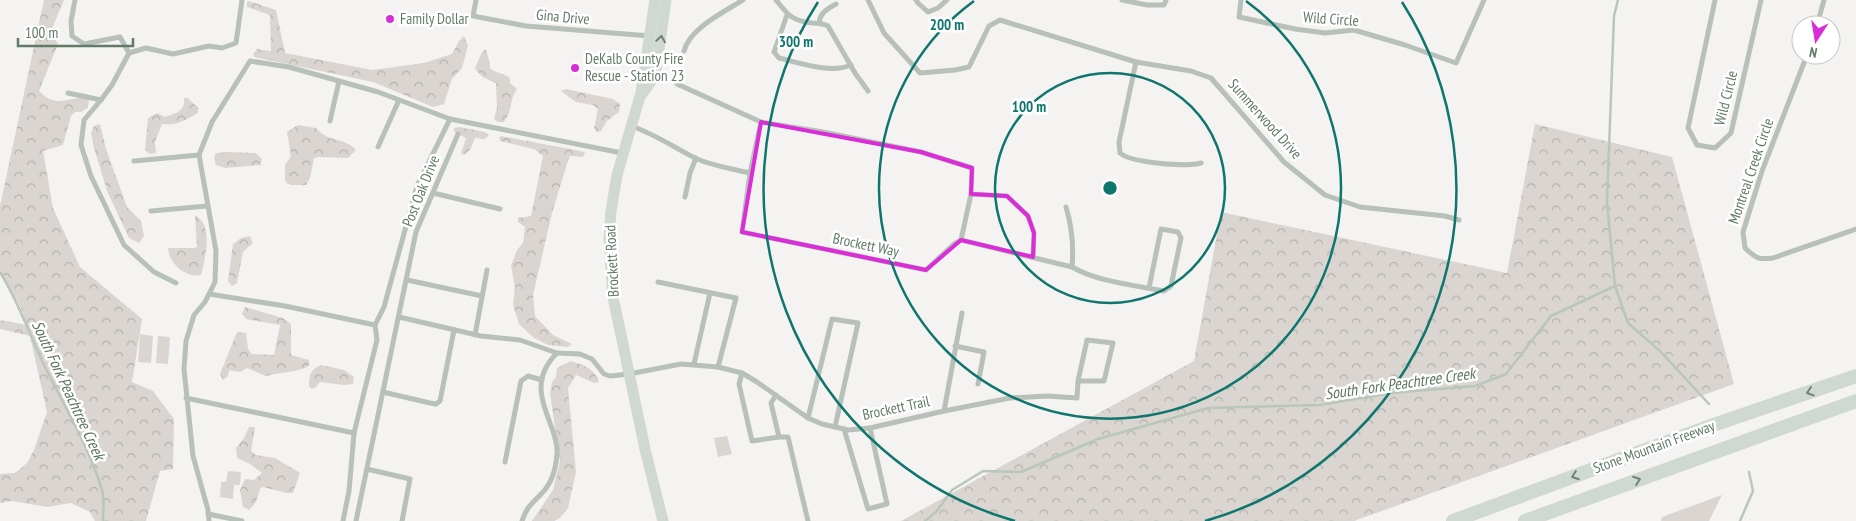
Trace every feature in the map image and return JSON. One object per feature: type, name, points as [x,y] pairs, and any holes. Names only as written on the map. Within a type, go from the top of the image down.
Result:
[{"type":"highway","name":"Stone Mountain Freeway","points":[[1453,521],[1716,424],[1856,376]]},
{"type":"highway","name":"Stone Mountain Freeway","points":[[1525,521],[1856,401]]},
{"type":"street","points":[[75,0],[71,21],[72,36],[84,44],[120,37],[129,53]]},
{"type":"street","points":[[176,283],[154,272],[124,245],[91,176],[81,145],[84,120],[112,85],[129,53],[146,48],[174,54],[209,46],[222,48],[236,43],[240,0]]},
{"type":"street","name":"Gina Drive","points":[[476,0],[473,16],[526,26],[650,36]]},
{"type":"street","points":[[638,99],[655,76],[658,0]]},
{"type":"street","name":"Brockett Road","points":[[658,0],[638,99],[622,153],[610,211],[609,257],[613,297],[663,521]]},
{"type":"street","points":[[684,51],[690,37],[699,29],[743,0]]},
{"type":"street","points":[[776,0],[787,15],[803,22],[828,26],[868,91]]},
{"type":"street","name":"Summerwood Drive","points":[[868,0],[884,33],[920,73],[969,67],[989,26],[1000,20],[1136,62],[1191,71],[1211,78],[1284,162],[1325,195],[1360,207],[1445,216],[1459,220]]},
{"type":"street","points":[[872,6],[875,0]]},
{"type":"street","points":[[916,0],[928,12],[938,8],[947,0]]},
{"type":"street","points":[[1122,0],[1147,6],[1164,5],[1166,0]]},
{"type":"street","name":"Wild Circle","points":[[1241,0],[1239,17],[1324,33],[1354,30],[1456,63],[1484,0]]},
{"type":"street","name":"Wild Circle","points":[[1714,0],[1688,128],[1697,145],[1715,148],[1731,133],[1761,0]]},
{"type":"street","points":[[1820,15],[1824,0]]},
{"type":"street","points":[[818,23],[819,17],[836,4]]},
{"type":"street","points":[[787,15],[774,52],[779,58],[834,69],[851,65]]},
{"type":"street","points":[[209,521],[193,456],[184,369],[186,341],[194,315],[205,302],[215,282],[216,251],[199,155],[212,122],[250,61],[289,67],[378,92],[450,119],[622,153]]},
{"type":"street","points":[[1136,62],[1119,142],[1120,153],[1132,160],[1190,166],[1201,163]]},
{"type":"street","name":"Montreal Creek Circle","points":[[1804,65],[1762,171],[1743,232],[1744,248],[1760,260],[1773,258],[1856,229]]},
{"type":"street","points":[[330,121],[339,81]]},
{"type":"street","points":[[677,84],[761,122],[921,152],[972,168],[971,194],[961,240],[1072,266],[1085,274],[1149,288],[1164,291],[1171,286],[1181,238],[1178,232],[1161,229],[1149,288]]},
{"type":"street","points":[[68,93],[101,100]]},
{"type":"street","points":[[378,147],[400,100]]},
{"type":"street","points":[[343,521],[349,491],[354,433],[378,340],[375,325],[384,307],[417,186],[450,119]]},
{"type":"street","name":"Brockett Way","points":[[761,122],[750,173],[742,232],[926,270],[954,244],[961,240]]},
{"type":"street","points":[[630,126],[654,134],[696,158],[714,165],[750,173]]},
{"type":"street","name":"Post Oak Drive","points":[[356,521],[408,280],[416,232],[458,134]]},
{"type":"street","points":[[134,161],[199,155]]},
{"type":"street","points":[[685,197],[690,173],[696,158]]},
{"type":"street","points":[[433,193],[500,209]]},
{"type":"street","points":[[971,194],[1007,196],[1028,216],[1034,233],[1034,257]]},
{"type":"street","points":[[151,211],[207,206]]},
{"type":"street","points":[[1066,207],[1071,224],[1074,248],[1072,266]]},
{"type":"street","points":[[475,335],[487,270]]},
{"type":"street","points":[[408,280],[482,296]]},
{"type":"street","points":[[658,282],[736,298],[718,367]]},
{"type":"street","points":[[694,364],[710,293]]},
{"type":"street","points":[[209,294],[285,306],[375,325]]},
{"type":"street","points":[[944,411],[962,313]]},
{"type":"street","points":[[399,317],[475,335],[520,340],[557,353],[574,352],[592,359],[606,375],[629,374]]},
{"type":"street","points":[[808,418],[832,319],[858,323],[835,427]]},
{"type":"street","points":[[383,392],[436,404],[440,401],[454,330]]},
{"type":"street","name":"Brockett Trail","points":[[629,374],[681,364],[718,367],[742,374],[808,418],[822,424],[844,429],[870,428],[1010,398],[1047,396],[1077,398],[1078,381],[1087,340],[1113,343],[1104,381],[1078,381]]},
{"type":"street","points":[[955,346],[984,352],[978,384]]},
{"type":"street","points":[[522,521],[526,510],[544,492],[554,472],[558,453],[540,390],[544,371],[557,353]]},
{"type":"street","points":[[742,374],[739,384],[752,441],[779,436],[788,437],[808,521]]},
{"type":"street","points":[[505,462],[521,381],[528,376],[542,380]]},
{"type":"street","points":[[776,395],[771,403],[779,436]]},
{"type":"street","points":[[186,398],[354,433]]},
{"type":"street","points":[[844,429],[868,509],[887,504],[870,428]]},
{"type":"street","points":[[367,469],[410,480],[402,521]]},
{"type":"street","points":[[208,514],[242,521]]},
{"type":"highlighted area","points":[[761,122],[921,152],[972,168],[971,194],[1007,196],[1028,216],[1034,233],[1033,257],[961,240],[926,270],[742,232]]},
{"type":"green space","points":[[44,0],[64,0],[51,31],[58,44],[39,91],[46,97],[58,101],[75,98],[89,99],[88,108],[81,112],[75,112],[71,116],[63,145],[43,151],[53,208],[80,267],[142,319],[132,382],[153,391],[174,419],[173,469],[160,471],[146,521],[95,521],[90,512],[71,503],[47,507],[12,501],[0,503],[0,474],[15,473],[27,463],[34,450],[47,412],[30,336],[0,329],[0,320],[27,325],[22,310],[0,270],[0,206]]},
{"type":"green space","points":[[247,2],[276,10],[285,53],[372,70],[424,63],[452,54],[464,36],[468,46],[462,68],[452,79],[444,104],[433,107],[373,82],[254,57],[253,54],[257,49],[271,51],[270,15],[247,7]]},
{"type":"green space","points":[[486,49],[490,68],[510,78],[510,83],[517,89],[504,122],[498,122],[494,119],[497,108],[496,83],[481,75],[475,68],[482,52]]},
{"type":"green space","points":[[566,89],[613,99],[620,104],[619,112],[607,121],[601,131],[597,132],[594,128],[598,109],[593,105],[576,102],[561,91]]},
{"type":"green space","points":[[184,98],[188,98],[198,108],[198,113],[176,123],[162,124],[155,142],[156,153],[150,154],[145,150],[148,118],[157,113],[165,117],[176,113],[183,106]]},
{"type":"green space","points":[[100,124],[106,149],[127,207],[141,221],[144,236],[139,243],[129,238],[107,191],[91,133],[94,126]]},
{"type":"green space","points":[[1535,124],[1672,157],[1734,384],[1354,521],[901,521],[1194,361],[1221,212],[1507,273]]},
{"type":"green space","points":[[298,125],[316,128],[326,136],[346,143],[356,150],[348,158],[314,158],[310,178],[306,185],[286,183],[285,165],[291,156],[287,132]]},
{"type":"green space","points":[[459,127],[485,132],[489,135],[485,139],[475,138],[470,150],[464,155],[461,153],[466,138],[454,132],[454,128]]},
{"type":"green space","points":[[499,137],[585,152],[583,157],[570,156],[567,164],[552,213],[533,295],[535,316],[553,335],[572,344],[568,347],[548,345],[534,338],[519,324],[513,305],[515,287],[511,266],[517,250],[523,243],[525,227],[518,222],[518,218],[531,216],[543,156],[534,149],[500,141]]},
{"type":"green space","points":[[216,153],[256,153],[262,159],[260,165],[225,168],[216,165],[214,158]]},
{"type":"green space","points":[[195,215],[205,226],[207,243],[201,275],[190,274],[179,269],[171,259],[168,248],[197,247]]},
{"type":"green space","points":[[250,236],[253,243],[243,252],[237,283],[232,286],[228,281],[233,244],[241,238]]},
{"type":"green space","points":[[245,307],[283,318],[291,324],[291,355],[309,360],[309,366],[299,370],[266,376],[247,368],[240,372],[229,370],[228,376],[223,380],[220,374],[237,332],[246,333],[248,349],[252,354],[274,355],[280,325],[246,319],[242,314]]},
{"type":"green space","points":[[140,334],[153,336],[151,363],[138,362]]},
{"type":"green space","points":[[158,336],[170,337],[168,364],[156,363]]},
{"type":"green space","points":[[571,361],[592,370],[599,382],[594,383],[576,375],[568,388],[576,472],[568,508],[560,518],[554,521],[532,521],[553,490],[560,461],[550,393],[552,382],[556,377],[557,368]]},
{"type":"green space","points":[[321,365],[344,370],[354,377],[353,384],[344,385],[320,382],[312,389],[309,386],[310,376],[314,369]]},
{"type":"green space","points":[[249,427],[255,427],[251,451],[256,455],[275,458],[300,473],[293,493],[263,487],[260,489],[256,502],[249,510],[243,507],[240,490],[245,479],[254,480],[262,473],[250,464],[237,458],[236,448],[244,438]]},
{"type":"green space","points":[[727,436],[732,454],[718,457],[714,438]]},
{"type":"green space","points":[[228,471],[241,472],[240,485],[234,485],[233,499],[220,497],[221,482],[226,482]]},
{"type":"green space","points":[[1722,495],[1709,521],[1661,521],[1662,517]]},
{"type":"waterway","name":"South Fork Peachtree Creek","points":[[1618,0],[1614,16],[1607,202],[1615,286],[1628,323],[1660,351],[1709,404]]},
{"type":"waterway","name":"South Fork Peachtree Creek","points":[[0,272],[13,295],[44,365],[76,426],[97,474],[103,494],[103,521]]},
{"type":"waterway","name":"South Fork Peachtree Creek","points":[[925,521],[936,512],[952,490],[983,471],[1021,472],[1098,439],[1208,408],[1320,405],[1391,393],[1475,386],[1506,374],[1551,316],[1615,286]]},
{"type":"waterway","points":[[1740,521],[1753,491],[1749,472]]},
{"type":"place","name":"Family Dollar","points":[[390,19]]},
{"type":"place","name":"DeKalb County Fire Rescue - Station 23","points":[[575,68]]}]
